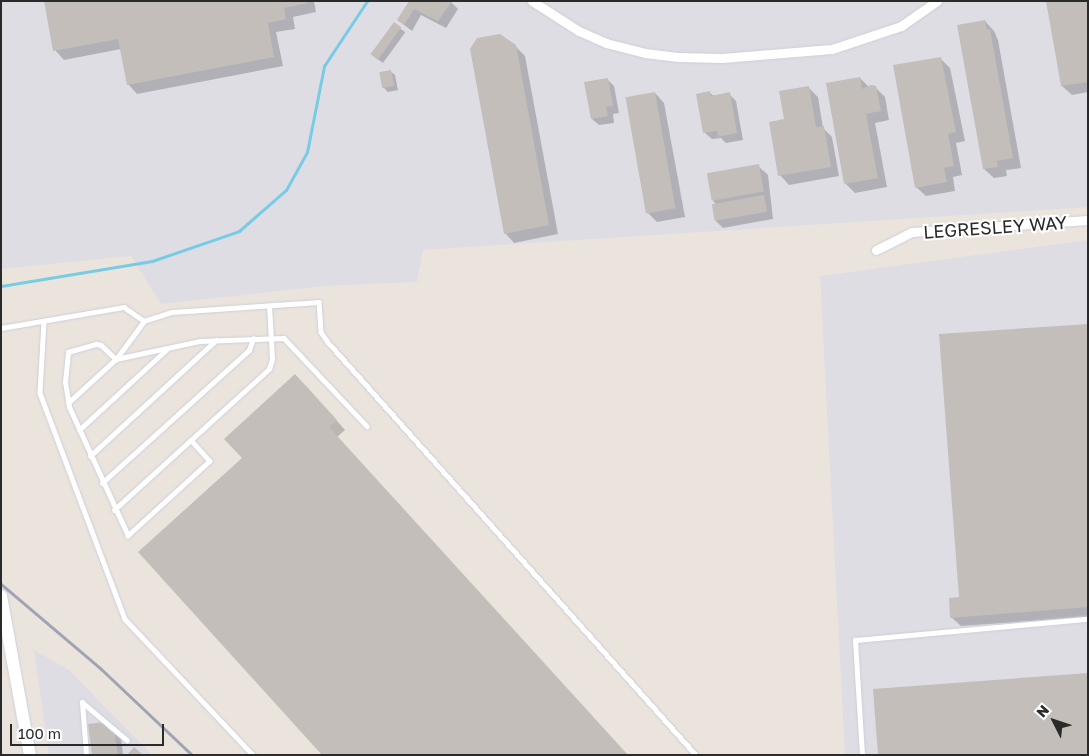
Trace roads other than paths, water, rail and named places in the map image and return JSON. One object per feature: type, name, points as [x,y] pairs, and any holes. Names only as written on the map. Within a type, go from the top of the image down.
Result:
[{"type":"street","points":[[532,1],[580,31],[606,43],[669,56],[722,58],[832,49],[901,26],[937,1]]},
{"type":"street","name":"LEGRESLEY WAY","points":[[876,250],[912,232],[1088,220]]},
{"type":"street","points":[[1,596],[30,755]]},
{"type":"lane","points":[[68,403],[116,359],[144,321],[172,312],[319,302],[321,332],[327,341],[696,755]]},
{"type":"lane","points":[[114,510],[269,369],[272,359],[269,306]]},
{"type":"lane","points":[[1,328],[124,307],[144,321]]},
{"type":"lane","points":[[44,320],[40,393],[125,619],[253,755]]},
{"type":"lane","points":[[116,359],[216,340],[284,338],[368,426]]},
{"type":"lane","points":[[102,483],[249,350],[254,339]]},
{"type":"lane","points":[[90,456],[216,340]]},
{"type":"lane","points":[[116,359],[102,345],[96,344],[68,352],[64,382],[68,403],[79,430],[114,510],[128,536],[210,461],[191,440]]},
{"type":"lane","points":[[79,430],[168,348]]},
{"type":"lane","points":[[862,755],[854,640],[1088,619]]},
{"type":"lane","points":[[86,755],[82,702],[127,740]]},
{"type":"waterway","points":[[1,286],[152,261],[239,231],[286,190],[307,152],[324,66],[367,1]]},
{"type":"railway","points":[[1,584],[100,668],[192,755]]}]
